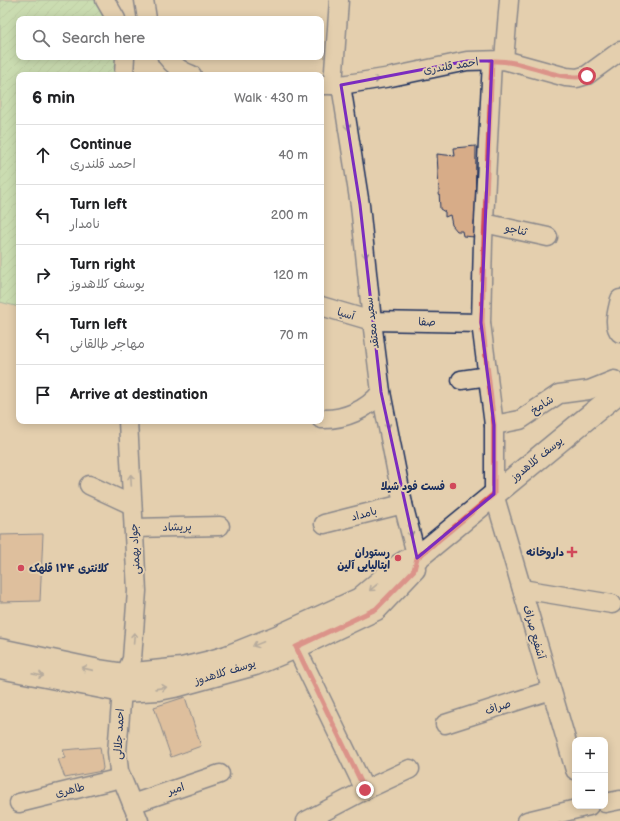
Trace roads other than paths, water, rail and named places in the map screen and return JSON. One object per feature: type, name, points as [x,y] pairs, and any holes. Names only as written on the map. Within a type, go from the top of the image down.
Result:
[{"type":"main road","name":"یوسف کلاهدوز","points":[[0,667],[123,683],[227,657],[277,637],[291,639],[360,599],[400,565],[408,560],[417,558],[494,494],[617,386]]},
{"type":"main road","name":"یوسف کلاهدوز","points":[[0,650],[100,672],[123,683]]},
{"type":"street","points":[[105,0],[114,16]]},
{"type":"street","points":[[144,0],[147,16]]},
{"type":"street","name":"سعید معتقد","points":[[339,0],[332,85],[360,205],[381,392],[404,504],[417,558]]},
{"type":"street","name":"آشفیع صراف","points":[[509,0],[498,60],[484,223],[482,322],[494,425],[494,494],[572,760]]},
{"type":"street","name":"احمد قلندری","points":[[332,85],[391,77],[467,61],[498,60],[566,77],[577,78],[587,76],[620,51]]},
{"type":"street","points":[[124,72],[126,60]]},
{"type":"street","points":[[169,60],[186,72]]},
{"type":"street","name":"ثناجو","points":[[484,223],[548,237]]},
{"type":"street","points":[[620,299],[616,325],[620,333]]},
{"type":"street","name":"آسیا","points":[[324,307],[372,321]]},
{"type":"street","name":"صفا","points":[[372,321],[482,322]]},
{"type":"street","points":[[461,380],[488,376]]},
{"type":"street","name":"شامخ","points":[[494,425],[520,420],[560,394],[617,386]]},
{"type":"street","points":[[324,419],[338,418],[369,406],[381,392]]},
{"type":"street","name":"جواد بهمنی","points":[[123,683],[132,659],[137,592],[128,424]]},
{"type":"street","points":[[89,485],[132,505]]},
{"type":"street","name":"بامداد","points":[[324,524],[404,504]]},
{"type":"street","name":"پریشاد","points":[[134,528],[220,526]]},
{"type":"street","points":[[522,588],[612,604]]},
{"type":"street","points":[[291,639],[365,790]]},
{"type":"street","name":"احمد جلالی","points":[[123,683],[117,752],[119,771],[139,821]]},
{"type":"street","name":"صراف","points":[[445,724],[551,690]]},
{"type":"street","points":[[306,821],[365,790],[410,769]]},
{"type":"street","name":"امیر","points":[[132,804],[220,774]]},
{"type":"street","name":"طاهری","points":[[19,803],[121,778]]},
{"type":"street","points":[[608,802],[620,800]]},
{"type":"street","points":[[527,821],[575,809]]},
{"type":"place","name":"فست فود شیلا","points":[[453,486]]},
{"type":"place","name":"داروخانه","points":[[572,552]]},
{"type":"place","name":"رستوران ایتالیایی آلین","points":[[398,558]]},
{"type":"place","name":"کلانتری ۱۲۴ قلهک","points":[[21,568]]}]
